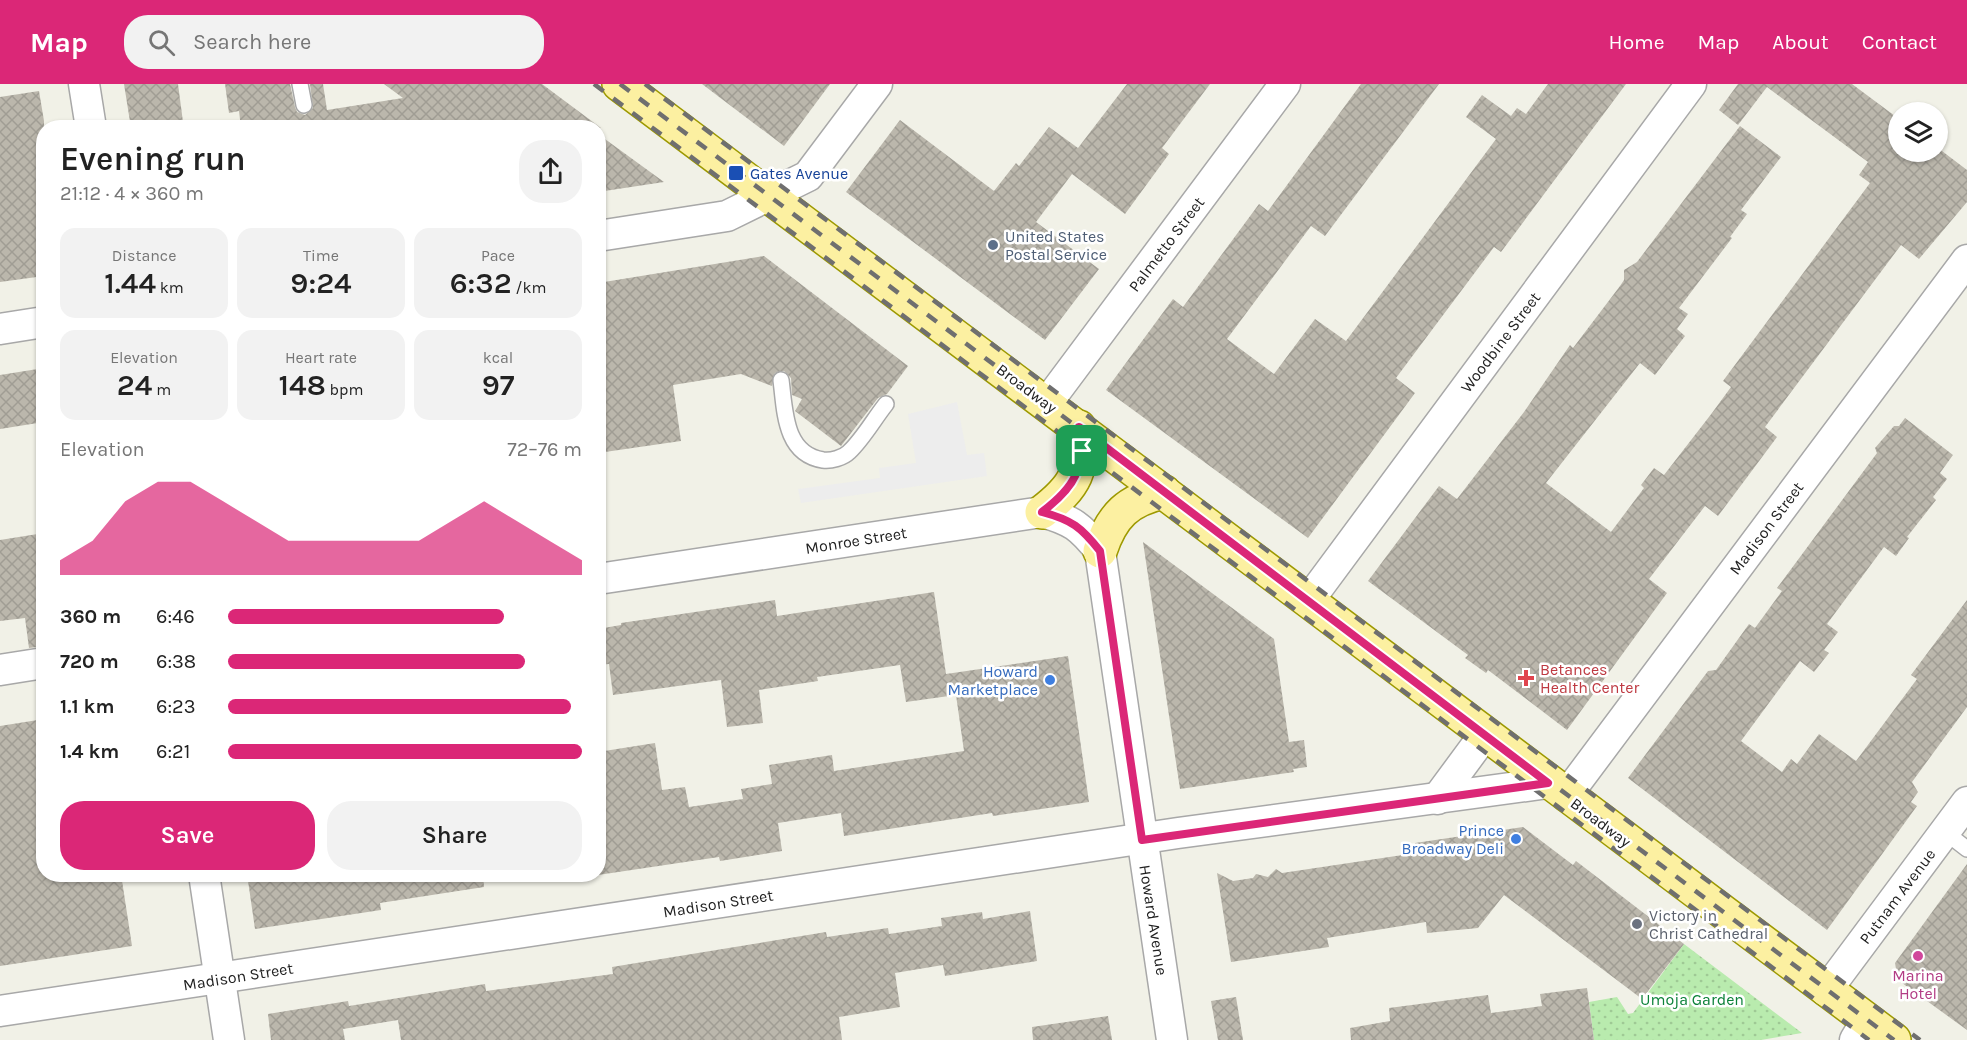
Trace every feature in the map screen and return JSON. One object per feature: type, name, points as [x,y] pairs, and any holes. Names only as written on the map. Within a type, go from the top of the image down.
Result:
[{"type":"main road","name":"Broadway","points":[[619,84],[1079,427],[1826,991],[1861,1030],[1894,1040]]},
{"type":"main road","points":[[1042,512],[1064,495],[1077,477],[1082,451],[1079,427]]},
{"type":"main road","points":[[1100,551],[1108,529],[1123,510],[1142,497],[1164,492]]},
{"type":"street","points":[[84,84],[90,120]]},
{"type":"street","points":[[606,235],[727,216],[808,176],[877,84]]},
{"type":"street","name":"Palmetto Street","points":[[1047,403],[1286,84]]},
{"type":"street","name":"Woodbine Street","points":[[1309,600],[1691,84]]},
{"type":"street","name":"Madison Street","points":[[0,1011],[1142,840],[1437,799],[1557,789],[1967,260]]},
{"type":"street","points":[[0,328],[36,323]]},
{"type":"street","name":"Monroe Street","points":[[606,578],[1042,512],[1067,519],[1084,531],[1100,551]]},
{"type":"street","name":"Howard Avenue","points":[[1100,551],[1172,1040]]},
{"type":"street","points":[[0,670],[36,664]]},
{"type":"street","points":[[1437,799],[1485,734]]},
{"type":"street","name":"Putnam Avenue","points":[[1826,991],[1956,840],[1967,802]]},
{"type":"street","points":[[205,882],[229,1040]]},
{"type":"lane","points":[[300,84],[304,105]]},
{"type":"lane","points":[[781,380],[793,443],[809,456],[824,460],[848,453],[886,404]]},
{"type":"green space","name":"Umoja Garden","points":[[1684,944],[1802,1033],[1761,1040],[1594,1040],[1589,1002],[1617,997],[1628,1014],[1633,1013]]},
{"type":"shaded area","points":[[957,402],[967,455],[984,453],[987,476],[801,503],[798,489],[880,478],[879,468],[916,463],[908,414]]},
{"type":"building","points":[[124,84],[178,84],[183,120],[130,120]]},
{"type":"building","points":[[225,84],[290,84],[297,112],[305,115],[313,108],[310,84],[323,84],[327,110],[403,98],[384,84],[542,84],[590,120],[240,120],[239,111],[229,113]]},
{"type":"building","points":[[702,84],[830,84],[784,146]]},
{"type":"building","name":"United States Postal Service","points":[[1127,84],[1210,84],[1162,148],[1169,154],[1125,214],[1072,174],[1036,222],[1099,269],[1045,340],[846,192],[900,120],[994,191],[1016,163],[1019,166],[1049,127],[1078,148]]},
{"type":"building","points":[[1361,84],[1439,84],[1325,236],[1311,226],[1227,339],[1274,374],[1315,319],[1346,341],[1496,139],[1466,117],[1482,95],[1511,116],[1517,108],[1526,114],[1548,84],[1626,84],[1501,252],[1494,247],[1396,378],[1415,393],[1308,538],[1106,390],[1173,299],[1183,307],[1259,204],[1268,211]]},
{"type":"building","points":[[1738,84],[1852,84],[1888,111],[1888,162],[1948,162],[1948,156],[1967,170],[1967,202],[1919,259],[1901,245],[1765,427],[1777,437],[1718,516],[1705,506],[1649,579],[1667,593],[1567,730],[1488,670],[1486,673],[1465,658],[1468,655],[1368,581],[1439,486],[1457,499],[1524,412],[1570,345],[1573,348],[1620,286],[1624,280],[1624,270],[1637,262],[1740,126],[1781,157],[1741,210],[1747,214],[1730,237],[1732,238],[1679,308],[1688,314],[1677,329],[1685,336],[1655,375],[1640,363],[1546,483],[1611,532],[1644,488],[1641,485],[1654,468],[1664,475],[1712,413],[1731,387],[1723,381],[1870,183],[1859,175],[1868,162],[1767,87],[1738,125],[1719,110]]},
{"type":"building","points":[[39,91],[44,120],[36,120],[36,277],[0,282],[0,97]]},
{"type":"building","points":[[606,140],[664,182],[606,191]]},
{"type":"building","points":[[764,256],[908,366],[887,394],[878,398],[841,446],[795,411],[802,399],[792,395],[791,378],[784,371],[775,373],[772,386],[741,374],[673,385],[681,441],[606,452],[606,282]]},
{"type":"building","points":[[36,369],[36,423],[0,429],[0,375]]},
{"type":"building","points":[[1905,418],[1953,455],[1940,473],[1947,479],[1933,497],[1936,500],[1907,537],[1909,538],[1896,556],[1884,547],[1827,624],[1838,632],[1824,650],[1829,653],[1814,672],[1800,661],[1741,741],[1782,772],[1791,759],[1797,764],[1819,734],[1856,761],[1917,679],[1911,675],[1967,600],[1967,707],[1912,782],[1918,792],[1911,802],[1917,806],[1827,930],[1628,778],[1708,671],[1716,670],[1749,624],[1755,628],[1782,591],[1777,588],[1877,453],[1875,448],[1894,426],[1899,426]]},
{"type":"building","points":[[36,534],[36,647],[29,648],[25,618],[0,621],[0,540]]},
{"type":"building","points":[[1143,542],[1274,639],[1289,742],[1304,740],[1307,767],[1293,769],[1294,772],[1180,789]]},
{"type":"building","points":[[934,592],[946,674],[1068,656],[1089,802],[993,816],[992,813],[844,836],[841,813],[778,823],[782,851],[720,861],[719,857],[606,874],[606,751],[655,743],[662,790],[685,787],[689,807],[743,799],[741,789],[772,784],[769,765],[832,755],[834,771],[964,751],[956,695],[906,702],[900,665],[817,677],[818,681],[759,690],[763,723],[727,727],[721,680],[613,695],[609,664],[606,664],[606,628],[621,625],[621,623],[775,600],[777,616]]},
{"type":"building","points":[[36,720],[36,882],[122,882],[132,946],[0,966],[0,726]]},
{"type":"building","points":[[1523,827],[1573,865],[1576,861],[1684,944],[1642,999],[1504,895],[1478,928],[1427,933],[1426,922],[1327,938],[1329,947],[1231,962],[1217,873],[1233,881],[1253,878],[1256,874],[1268,877],[1276,869],[1282,873],[1416,853],[1415,843]]},
{"type":"building","points":[[1967,864],[1967,1030],[1898,980],[1895,963]]},
{"type":"building","points":[[248,882],[484,882],[484,887],[380,903],[381,910],[255,929]]},
{"type":"building","points":[[1030,911],[1037,961],[945,976],[943,965],[895,973],[900,1007],[839,1017],[842,1040],[401,1040],[398,1020],[343,1029],[345,1040],[271,1040],[268,1014],[348,1001],[349,1006],[485,984],[486,991],[613,974],[612,967],[826,932],[827,937],[888,928],[889,934],[942,926],[941,918],[982,912],[983,919]]},
{"type":"building","points":[[1587,988],[1594,1040],[1351,1040],[1350,1028],[1390,1021],[1389,1008],[1488,995],[1491,1013],[1542,1006],[1540,994]]},
{"type":"building","points":[[1236,997],[1243,1040],[1218,1040],[1211,1001]]},
{"type":"building","points":[[1108,1016],[1112,1040],[1033,1040],[1032,1027]]},
{"type":"railway","points":[[594,84],[1869,1040]]},
{"type":"railway","points":[[620,84],[1894,1040]]},
{"type":"railway","points":[[645,84],[1920,1040]]},
{"type":"place","name":"Gates Avenue","points":[[736,173]]},
{"type":"place","name":"United States Postal Service","points":[[993,245]]},
{"type":"place","name":"Betances Health Center","points":[[1526,678]]},
{"type":"place","name":"Howard Marketplace","points":[[1050,680]]},
{"type":"place","name":"Prince Broadway Deli","points":[[1516,839]]},
{"type":"place","name":"Victory in Christ Cathedral","points":[[1637,924]]},
{"type":"place","name":"Marina Hotel","points":[[1918,956]]},
{"type":"route","points":[[1079,427],[1548,783],[1178,833],[1142,840],[1100,551],[1084,531],[1067,519],[1042,512],[1064,495],[1077,477],[1082,451],[1079,427]]}]
